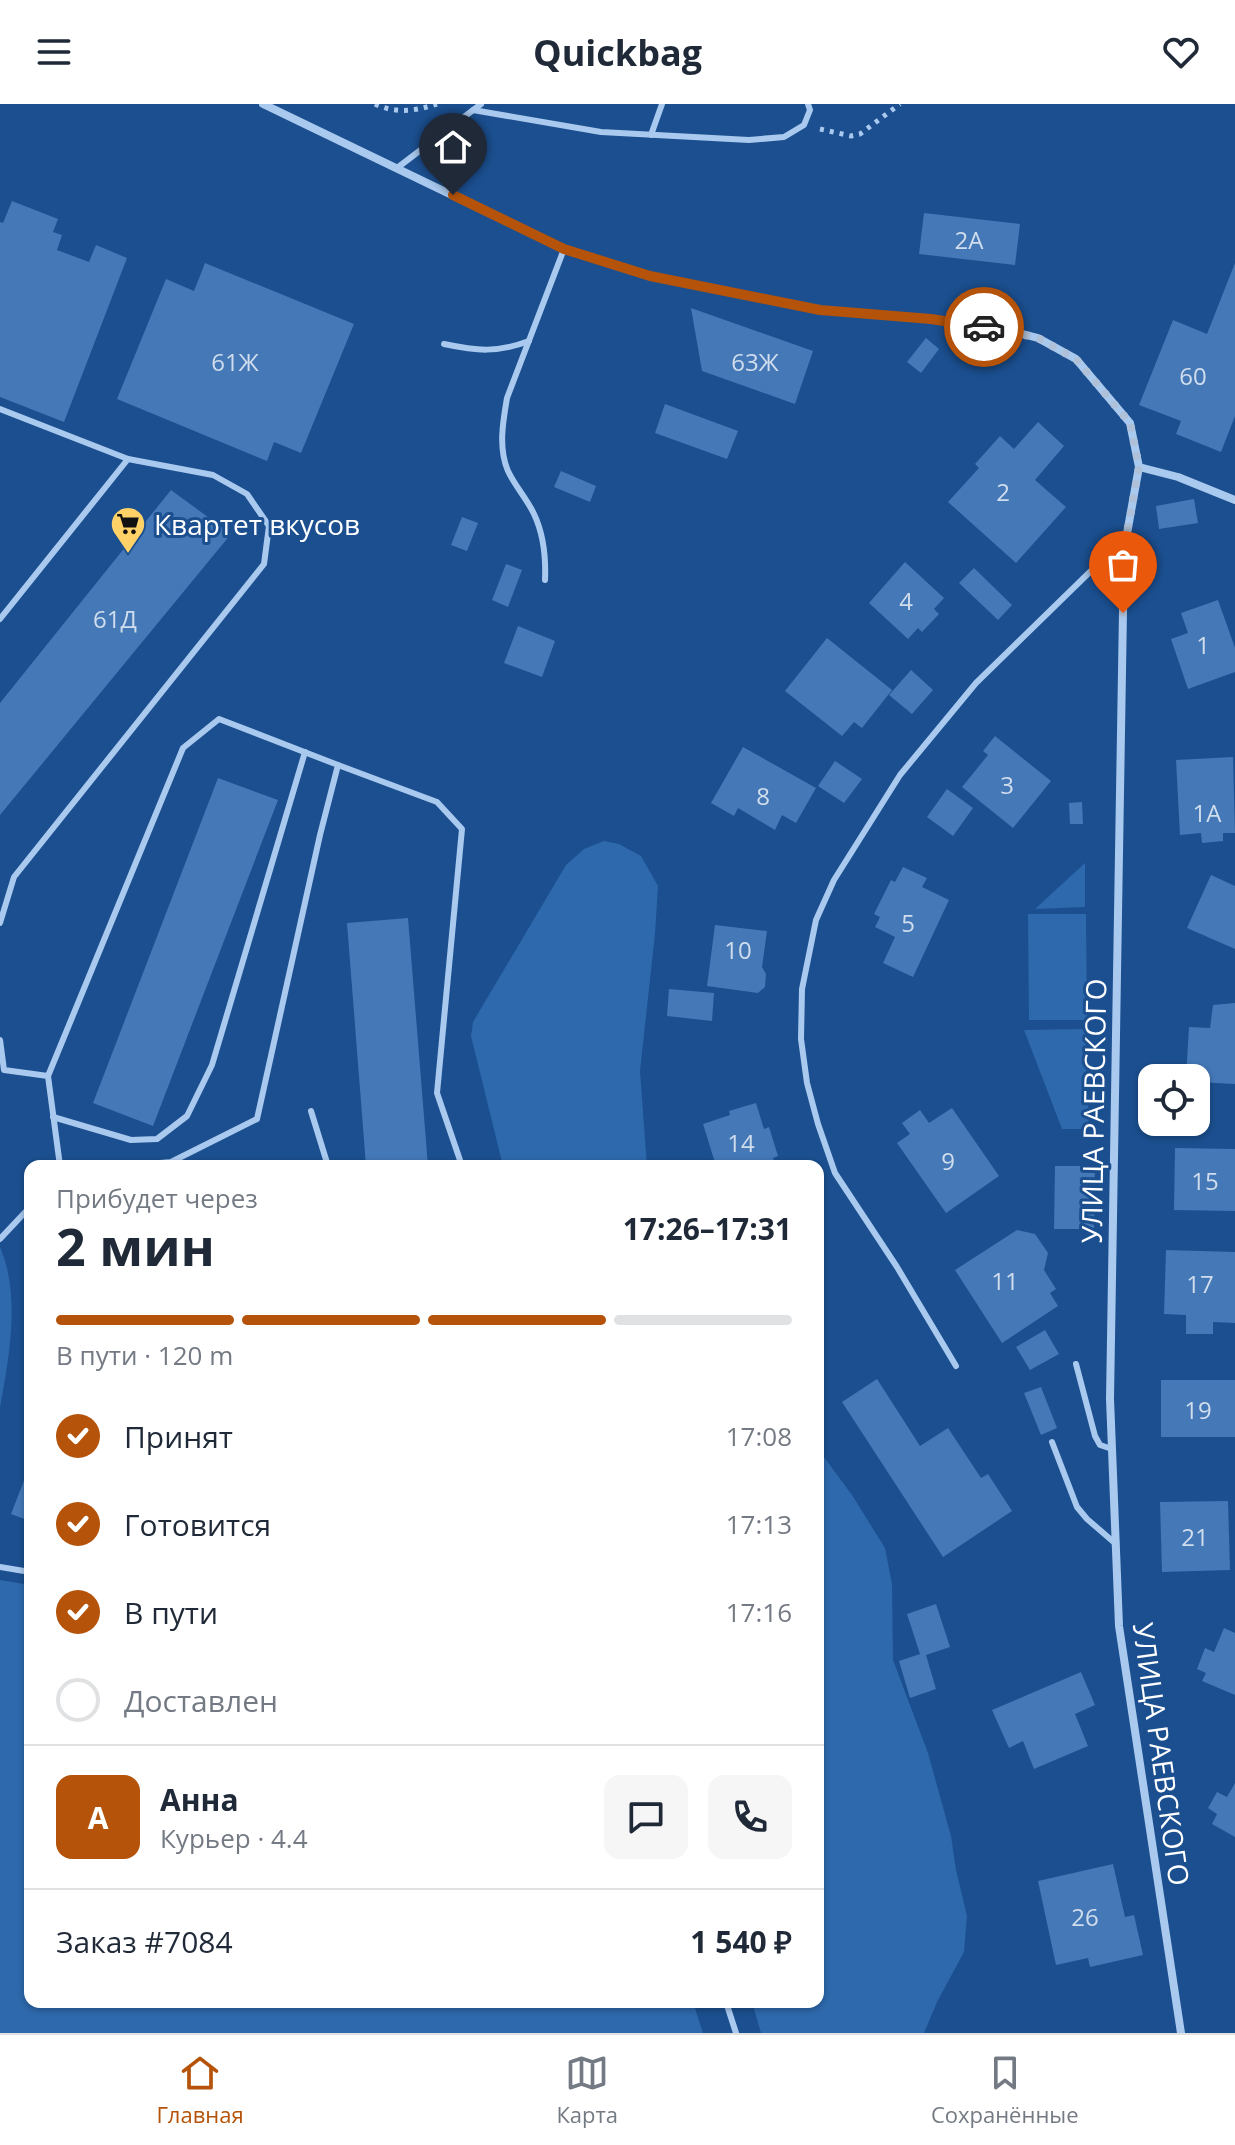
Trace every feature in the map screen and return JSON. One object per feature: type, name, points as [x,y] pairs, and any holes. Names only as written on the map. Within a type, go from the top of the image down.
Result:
[{"type":"street","name":"УЛИЦА РАЕВСКОГО","points":[[263,104],[564,249],[650,276],[820,310],[931,319],[1026,335],[1076,359],[1130,423],[1139,467],[1124,550],[1110,1399],[1119,1626],[1181,2033]]},
{"type":"street","points":[[1139,467],[1178,477],[1235,500]]},
{"type":"lane","points":[[397,168],[481,104]]},
{"type":"lane","points":[[651,135],[662,104]]},
{"type":"lane","points":[[473,110],[601,132],[749,140],[784,137],[804,125],[810,110],[808,104]]},
{"type":"lane","points":[[545,580],[546,552],[534,515],[508,470],[502,448],[503,421],[507,398],[564,249]]},
{"type":"lane","points":[[444,344],[473,350],[506,350],[529,341]]},
{"type":"lane","points":[[0,409],[128,459],[213,475],[247,494],[269,526],[264,564],[14,877],[0,923]]},
{"type":"lane","points":[[0,619],[128,459]]},
{"type":"lane","points":[[956,1366],[897,1267],[835,1173],[814,1111],[803,1053],[802,989],[807,962],[816,920],[834,880],[900,775],[976,683],[1098,564],[1124,550]]},
{"type":"lane","points":[[59,1160],[48,1076],[183,748],[219,719],[437,802],[462,829],[437,1093],[460,1160]]},
{"type":"lane","points":[[53,1117],[131,1140],[157,1139],[187,1116],[212,1065],[305,752]]},
{"type":"lane","points":[[180,1160],[257,1119],[338,765]]},
{"type":"lane","points":[[0,1040],[4,1070],[48,1076]]},
{"type":"lane","points":[[311,1111],[326,1160]]},
{"type":"lane","points":[[0,1239],[24,1213]]},
{"type":"lane","points":[[1076,1364],[1095,1436],[1100,1445],[1112,1449]]},
{"type":"lane","points":[[1052,1442],[1077,1507],[1116,1544]]},
{"type":"lane","points":[[0,1567],[24,1571]]},
{"type":"lane","points":[[728,2008],[736,2033]]},
{"type":"path","points":[[375,104],[386,109],[413,111],[436,104]]},
{"type":"path","points":[[804,125],[851,136],[860,134],[900,104]]},
{"type":"shaded area","points":[[604,841],[619,844],[641,856],[658,886],[640,1071],[647,1160],[502,1160],[471,1036],[473,1022],[566,865],[584,849]]},
{"type":"shaded area","points":[[1085,863],[1085,907],[1035,909]]},
{"type":"shaded area","points":[[1028,914],[1086,914],[1087,1020],[1029,1020]]},
{"type":"shaded area","points":[[1085,1029],[1089,1129],[1062,1129],[1024,1030]]},
{"type":"shaded area","points":[[0,1247],[12,1306],[0,1408]]},
{"type":"shaded area","points":[[824,1457],[885,1548],[892,1584],[893,1660],[928,1753],[951,1836],[967,1916],[964,1952],[924,2033],[761,2033],[754,2008],[824,2008]]},
{"type":"shaded area","points":[[0,1580],[24,1584],[24,2008],[695,2008],[703,2033],[0,2033]]},
{"type":"building","points":[[12,201],[58,219],[53,232],[62,235],[57,250],[89,262],[96,245],[127,258],[64,422],[0,397],[0,222],[3,223]]},
{"type":"building","points":[[924,213],[1020,224],[1015,265],[919,254]]},
{"type":"building","points":[[205,263],[354,324],[301,453],[274,442],[267,461],[117,399],[166,279],[194,291]]},
{"type":"building","points":[[1235,263],[1235,416],[1221,452],[1176,434],[1181,421],[1139,405],[1173,320],[1207,334]]},
{"type":"building","points":[[691,308],[813,351],[795,404],[702,371]]},
{"type":"building","points":[[926,338],[939,349],[921,373],[907,362]]},
{"type":"building","points":[[665,404],[738,431],[727,459],[655,433]]},
{"type":"building","points":[[1038,422],[1064,446],[1035,480],[1066,507],[1016,563],[948,502],[979,468],[975,464],[1000,436],[1014,449]]},
{"type":"building","points":[[561,471],[596,486],[590,502],[554,487]]},
{"type":"building","points":[[171,490],[231,534],[0,815],[0,703]]},
{"type":"building","points":[[1194,499],[1198,523],[1159,529],[1156,506]]},
{"type":"building","points":[[462,517],[478,523],[467,551],[451,545]]},
{"type":"building","points":[[905,562],[944,598],[934,609],[939,614],[922,632],[918,628],[908,639],[869,603]]},
{"type":"building","points":[[506,564],[522,570],[508,607],[492,600]]},
{"type":"building","points":[[974,568],[1012,605],[998,620],[959,583]]},
{"type":"building","points":[[1218,600],[1235,648],[1235,672],[1188,689],[1171,639],[1188,633],[1181,613]]},
{"type":"building","points":[[518,626],[555,641],[542,677],[504,663]]},
{"type":"building","points":[[827,638],[892,690],[862,728],[854,722],[842,736],[785,691]]},
{"type":"building","points":[[911,670],[933,690],[912,714],[889,695]]},
{"type":"building","points":[[995,736],[1051,781],[1013,828],[962,787],[988,755],[983,751]]},
{"type":"building","points":[[743,747],[816,788],[796,823],[782,815],[775,830],[738,808],[734,816],[711,803]]},
{"type":"building","points":[[1233,757],[1235,833],[1223,833],[1223,841],[1202,843],[1201,833],[1180,835],[1176,760]]},
{"type":"building","points":[[835,761],[862,779],[844,803],[818,786]]},
{"type":"building","points":[[218,778],[278,800],[153,1126],[93,1103]]},
{"type":"building","points":[[947,789],[973,808],[953,836],[927,817]]},
{"type":"building","points":[[1082,802],[1083,824],[1070,824],[1069,803]]},
{"type":"building","points":[[903,867],[927,878],[922,887],[949,900],[913,977],[883,963],[895,937],[875,927],[880,917],[874,914],[891,880],[895,882]]},
{"type":"building","points":[[1211,875],[1235,886],[1235,949],[1187,928]]},
{"type":"building","points":[[408,918],[428,1160],[366,1160],[347,923]]},
{"type":"building","points":[[715,925],[767,931],[762,967],[766,974],[765,987],[758,993],[707,986]]},
{"type":"building","points":[[669,989],[714,993],[712,1021],[667,1016]]},
{"type":"building","points":[[1235,1003],[1235,1084],[1210,1083],[1210,1064],[1187,1064],[1189,1027],[1210,1028],[1213,1005]]},
{"type":"building","points":[[756,1103],[764,1129],[769,1127],[778,1156],[774,1160],[714,1160],[703,1124],[730,1115],[729,1111]]},
{"type":"building","points":[[952,1108],[999,1176],[946,1213],[897,1143],[910,1134],[902,1123],[920,1110],[929,1123]]},
{"type":"building","points":[[1175,1148],[1235,1149],[1235,1211],[1174,1210]]},
{"type":"building","points":[[1055,1166],[1095,1166],[1094,1229],[1054,1229]]},
{"type":"building","points":[[1017,1230],[1035,1234],[1048,1253],[1044,1270],[1056,1289],[1050,1293],[1058,1306],[1002,1343],[955,1270]]},
{"type":"building","points":[[1166,1250],[1235,1252],[1235,1323],[1213,1322],[1213,1334],[1186,1334],[1186,1315],[1164,1314]]},
{"type":"building","points":[[1045,1330],[1059,1354],[1030,1370],[1016,1347]]},
{"type":"building","points":[[877,1379],[920,1446],[948,1428],[981,1478],[988,1474],[1012,1511],[943,1557],[842,1402]]},
{"type":"building","points":[[1161,1380],[1235,1380],[1235,1437],[1161,1437]]},
{"type":"building","points":[[1041,1387],[1057,1428],[1041,1435],[1024,1393]]},
{"type":"building","points":[[24,1481],[24,1519],[11,1514]]},
{"type":"building","points":[[1228,1501],[1230,1570],[1162,1572],[1160,1502]]},
{"type":"building","points":[[936,1604],[950,1647],[926,1655],[936,1689],[910,1698],[899,1661],[920,1654],[907,1614]]},
{"type":"building","points":[[1224,1628],[1235,1633],[1235,1695],[1202,1681],[1206,1673],[1197,1669],[1205,1648],[1214,1652]]},
{"type":"building","points":[[1081,1672],[1095,1705],[1075,1714],[1088,1746],[1034,1769],[1023,1741],[1009,1748],[992,1710]]},
{"type":"building","points":[[1235,1783],[1235,1837],[1212,1824],[1217,1814],[1208,1808],[1217,1792],[1227,1797]]},
{"type":"building","points":[[1113,1864],[1125,1917],[1134,1915],[1143,1955],[1090,1967],[1088,1958],[1056,1965],[1038,1881]]},
{"type":"way so far","points":[[984,327],[1038,338],[1076,359],[1130,423],[1139,467],[1124,550],[1123,613]]},
{"type":"place","name":"Квартет вкусов","points":[[128,555]]},
{"type":"route","points":[[453,195],[564,249],[650,276],[820,310],[931,319],[984,327]]}]
